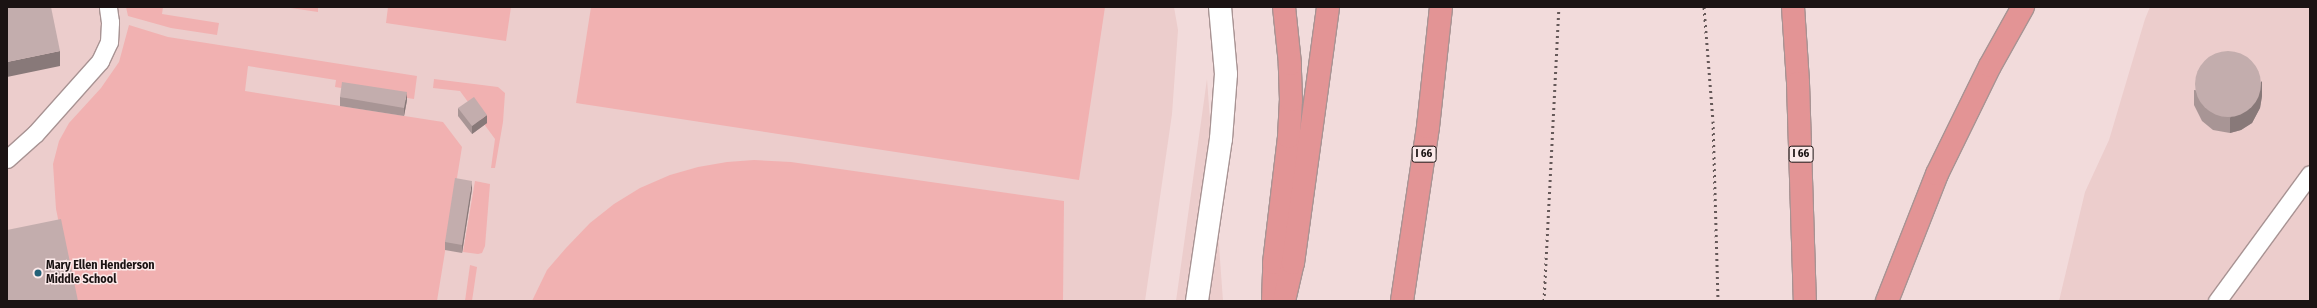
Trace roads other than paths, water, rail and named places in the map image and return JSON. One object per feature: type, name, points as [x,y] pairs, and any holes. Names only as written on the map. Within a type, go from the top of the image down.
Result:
[{"type":"highway","points":[[1273,301],[1274,263],[1289,137],[1291,100],[1290,64],[1284,7]]},
{"type":"highway","points":[[1284,301],[1293,263],[1328,7]]},
{"type":"highway","name":"I 66","points":[[1402,301],[1428,127],[1441,7]]},
{"type":"highway","name":"I 66","points":[[1793,7],[1798,83],[1804,301]]},
{"type":"highway","points":[[1887,301],[1937,174],[1990,66],[2023,7]]},
{"type":"street","points":[[1197,301],[1221,139],[1226,74],[1220,7]]},
{"type":"lane","points":[[7,159],[35,134],[100,61],[108,42],[110,22],[108,7]]},
{"type":"lane","points":[[2217,301],[2310,174]]},
{"type":"railway","points":[[1544,301],[1559,7]]},
{"type":"railway","points":[[1704,7],[1713,121],[1718,301]]},
{"type":"place","name":"Mary Ellen Henderson Middle School","points":[[38,273]]}]
